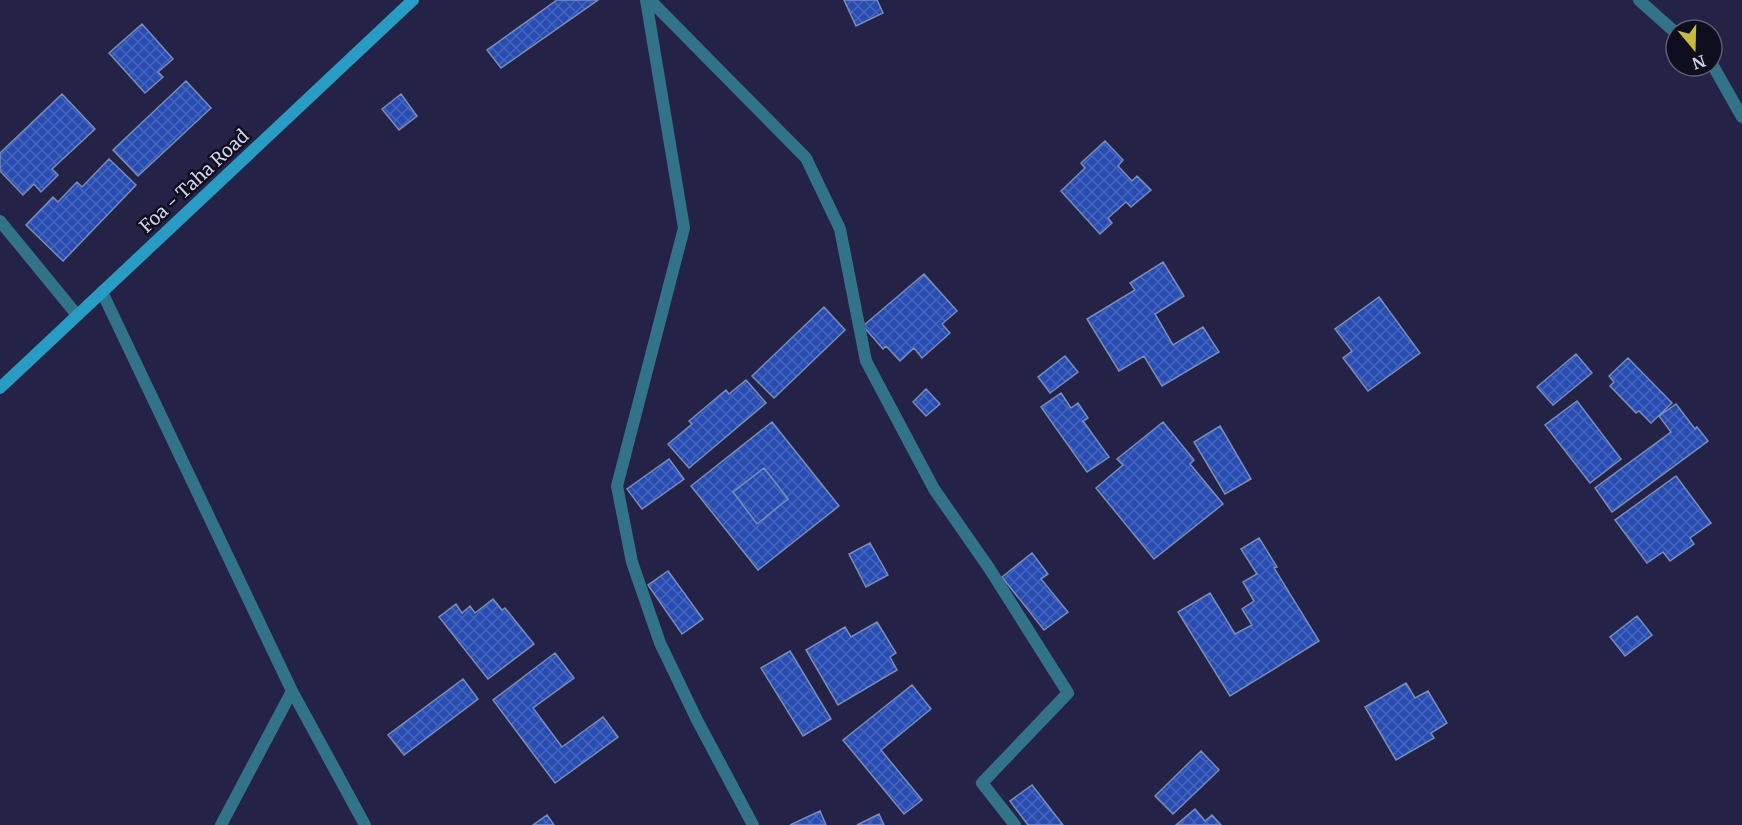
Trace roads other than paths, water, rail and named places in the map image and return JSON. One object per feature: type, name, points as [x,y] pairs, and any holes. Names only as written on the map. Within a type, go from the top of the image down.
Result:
[{"type":"street","name":"Foa - Taha Road","points":[[0,388],[413,0]]},
{"type":"street","points":[[648,0],[684,228],[617,486],[632,562],[660,642],[697,720],[753,825]]},
{"type":"street","points":[[648,0],[806,158],[840,229],[866,361],[934,489],[989,567],[1068,693],[982,783],[1015,825]]},
{"type":"street","points":[[1639,0],[1664,22]]},
{"type":"street","points":[[1720,78],[1742,117]]},
{"type":"street","points":[[0,221],[77,315]]},
{"type":"street","points":[[102,292],[292,691],[365,825]]},
{"type":"street","points":[[222,825],[292,691]]}]
